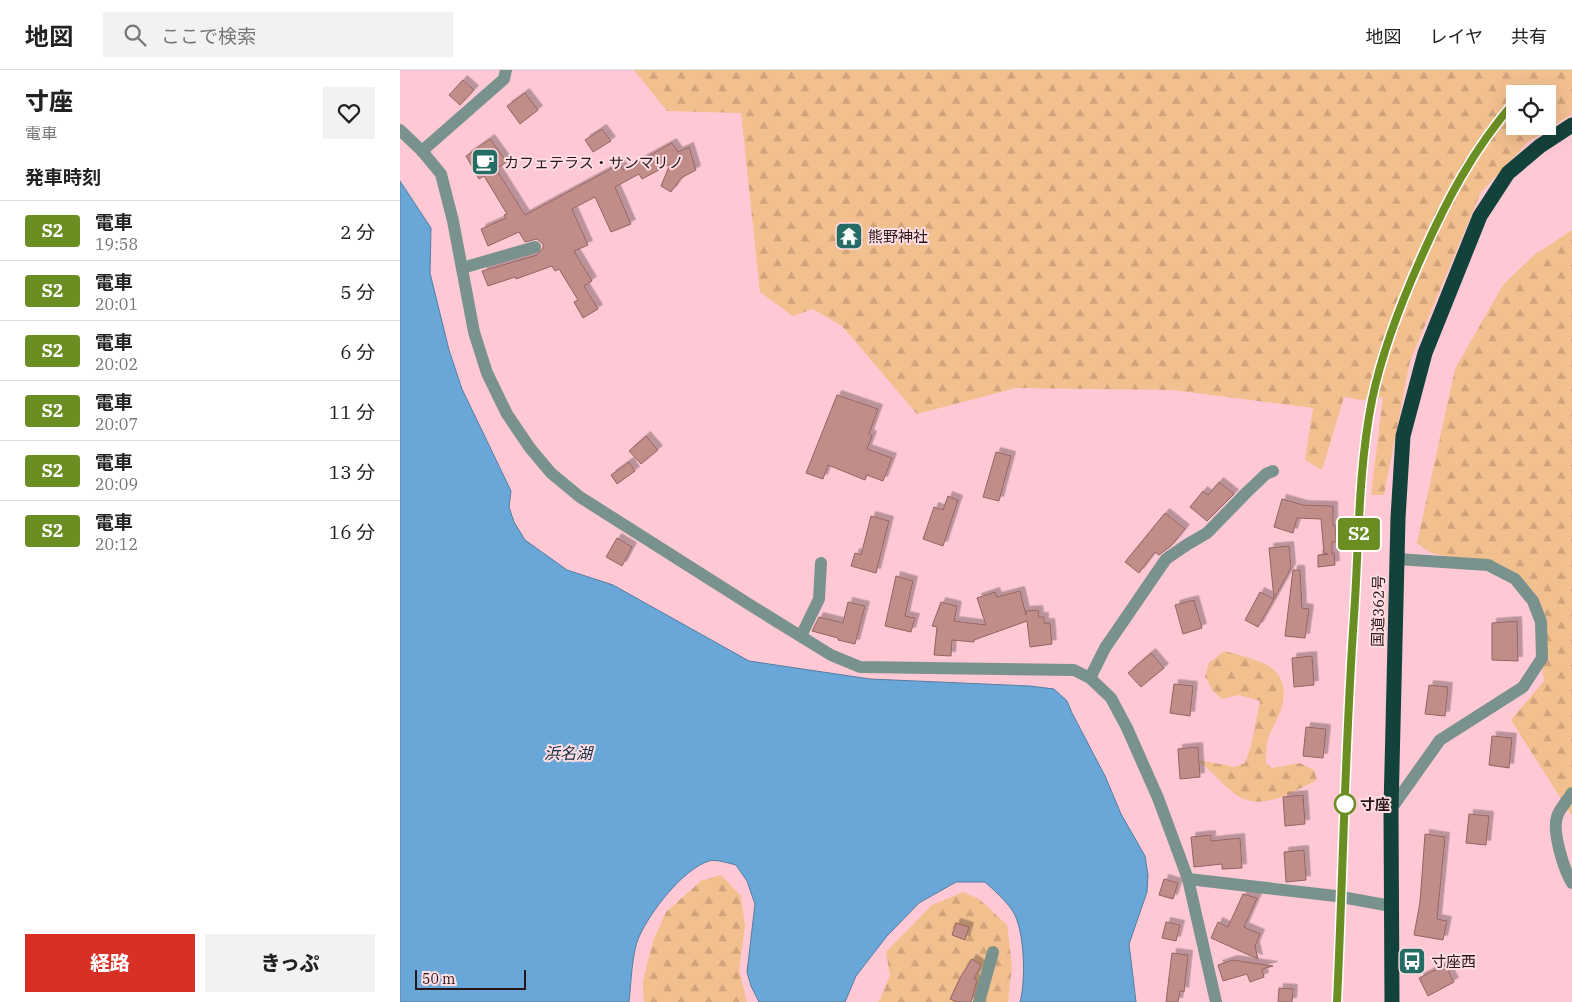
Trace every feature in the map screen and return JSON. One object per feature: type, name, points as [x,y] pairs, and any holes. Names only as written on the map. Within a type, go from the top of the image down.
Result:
[{"type":"highway","name":"国道362号","points":[[1392,1002],[1390,809],[1397,559],[1404,436],[1425,352],[1480,216],[1508,174],[1540,146],[1572,125]]},
{"type":"street","points":[[422,151],[504,79],[506,70]]},
{"type":"street","points":[[400,130],[422,151],[441,174],[453,221],[474,332],[487,373],[507,414],[530,448],[551,474],[580,497],[801,636],[832,655],[860,667],[1074,670],[1090,678],[1111,698],[1127,728],[1158,798],[1188,879],[1216,1002]]},
{"type":"street","points":[[462,268],[535,247]]},
{"type":"street","points":[[1090,678],[1106,648],[1166,559],[1207,533],[1246,492],[1272,471]]},
{"type":"street","points":[[1390,809],[1440,740],[1523,687],[1542,658],[1541,622],[1533,601],[1516,579],[1488,565],[1397,559]]},
{"type":"street","points":[[801,636],[819,599],[821,563]]},
{"type":"street","points":[[1572,793],[1556,817],[1557,841],[1567,874],[1572,883]]},
{"type":"street","points":[[1188,879],[1336,896],[1391,906]]},
{"type":"street","points":[[979,1002],[994,952]]},
{"type":"green space","points":[[634,70],[1572,70],[1572,114],[1556,124],[1556,85],[1506,85],[1506,135],[1539,135],[1528,142],[1481,192],[1410,361],[1384,495],[1371,495],[1383,397],[1361,400],[1344,397],[1322,470],[1305,460],[1313,408],[1172,390],[1016,388],[917,414],[842,326],[813,309],[793,316],[760,292],[741,113],[667,111]]},
{"type":"green space","points":[[1572,230],[1572,816],[1511,720],[1544,681],[1533,601],[1488,565],[1431,553],[1417,543],[1455,369],[1503,285],[1533,256]]},
{"type":"green space","points":[[1224,651],[1248,657],[1269,666],[1282,681],[1284,693],[1282,707],[1268,739],[1266,763],[1272,768],[1300,763],[1314,770],[1317,780],[1276,799],[1255,802],[1235,794],[1198,760],[1235,767],[1245,763],[1251,746],[1260,701],[1239,695],[1222,699],[1212,690],[1205,676],[1209,663]]},
{"type":"green space","points":[[721,875],[741,896],[745,926],[739,970],[747,1002],[644,1002],[643,981],[653,941],[666,912],[701,881]]},
{"type":"green space","points":[[963,892],[979,899],[1007,925],[1012,965],[1008,1002],[878,1002],[890,975],[886,952],[932,905]]},
{"type":"water","name":"浜名湖","points":[[400,181],[431,228],[430,273],[449,350],[462,389],[511,491],[509,507],[514,522],[525,540],[567,570],[613,585],[749,661],[870,679],[1030,686],[1054,689],[1067,701],[1105,776],[1121,814],[1145,856],[1148,875],[1147,892],[1129,944],[1136,1002],[1020,1002],[1024,968],[1022,941],[1020,929],[1012,910],[985,882],[956,882],[919,903],[887,936],[856,976],[845,1002],[759,1002],[747,972],[755,904],[747,881],[736,865],[715,860],[699,866],[678,882],[659,904],[644,927],[635,951],[629,1002],[400,1002]]},
{"type":"building","points":[[463,80],[474,90],[460,105],[449,95]]},
{"type":"building","points":[[525,93],[538,110],[520,124],[507,106]]},
{"type":"building","points":[[602,129],[611,141],[593,152],[585,140]]},
{"type":"building","points":[[490,139],[507,162],[496,169],[525,215],[620,164],[623,170],[672,143],[678,152],[689,147],[696,170],[681,178],[671,192],[661,186],[670,164],[642,179],[639,174],[615,187],[631,224],[611,232],[595,197],[572,209],[588,245],[574,251],[592,281],[584,286],[598,309],[583,318],[574,302],[578,300],[559,269],[555,271],[552,266],[516,279],[515,277],[488,286],[482,271],[537,255],[543,248],[543,244],[537,239],[525,242],[519,232],[488,246],[481,229],[506,218],[504,215],[507,214],[484,176],[479,179],[466,156]]},
{"type":"building","points":[[837,395],[878,409],[869,434],[872,436],[867,449],[892,458],[883,481],[867,475],[865,480],[828,465],[823,479],[806,473]]},
{"type":"building","points":[[646,436],[658,450],[641,464],[629,451]]},
{"type":"building","points":[[996,452],[1011,456],[999,501],[983,497]]},
{"type":"building","points":[[629,462],[635,471],[617,484],[611,475]]},
{"type":"building","points":[[1219,482],[1234,494],[1207,521],[1190,507],[1203,491],[1208,495]]},
{"type":"building","points":[[948,496],[958,500],[943,546],[923,539],[934,507],[943,510]]},
{"type":"building","points":[[1282,499],[1303,505],[1333,506],[1333,525],[1335,525],[1336,542],[1332,542],[1332,553],[1334,553],[1335,565],[1318,567],[1318,555],[1328,554],[1324,554],[1321,519],[1297,518],[1293,533],[1274,527]]},
{"type":"building","points":[[1165,513],[1185,529],[1171,546],[1159,555],[1155,552],[1139,573],[1125,562]]},
{"type":"building","points":[[871,516],[889,521],[876,573],[851,566],[855,553],[861,555]]},
{"type":"building","points":[[617,538],[632,547],[622,566],[606,557]]},
{"type":"building","points":[[1289,546],[1291,568],[1274,599],[1269,548]]},
{"type":"building","points":[[1293,570],[1300,570],[1302,608],[1309,609],[1305,638],[1285,636]]},
{"type":"building","points":[[896,576],[913,581],[905,616],[915,618],[911,632],[885,626]]},
{"type":"building","points":[[1020,591],[1026,615],[1026,611],[1038,610],[1039,617],[1044,617],[1044,623],[1050,623],[1052,644],[1030,647],[1027,621],[974,640],[974,642],[952,640],[951,656],[934,655],[937,627],[932,626],[941,602],[957,606],[954,621],[986,625],[977,598],[995,592],[997,597]]},
{"type":"building","points":[[1260,592],[1274,599],[1258,627],[1245,620]]},
{"type":"building","points":[[1194,600],[1202,628],[1183,634],[1175,605]]},
{"type":"building","points":[[848,602],[865,606],[855,644],[812,631],[819,617],[843,623]]},
{"type":"building","points":[[1517,621],[1518,661],[1492,660],[1492,623]]},
{"type":"building","points":[[1151,653],[1164,668],[1141,687],[1128,673]]},
{"type":"building","points":[[1312,656],[1314,685],[1294,687],[1292,658]]},
{"type":"building","points":[[1174,684],[1193,686],[1190,716],[1170,713]]},
{"type":"building","points":[[1429,685],[1448,687],[1445,716],[1425,714]]},
{"type":"building","points":[[1306,727],[1326,729],[1323,758],[1303,756]]},
{"type":"building","points":[[1492,736],[1512,738],[1509,768],[1489,765]]},
{"type":"building","points":[[1198,747],[1200,777],[1180,779],[1178,749]]},
{"type":"building","points":[[1303,795],[1305,824],[1285,826],[1283,797]]},
{"type":"building","points":[[1469,814],[1489,816],[1486,845],[1466,843]]},
{"type":"building","points":[[1425,834],[1445,837],[1437,919],[1447,921],[1443,940],[1414,935],[1420,902]]},
{"type":"building","points":[[1211,835],[1211,841],[1240,838],[1242,868],[1222,869],[1222,864],[1194,867],[1191,837]]},
{"type":"building","points":[[1304,850],[1306,880],[1286,882],[1284,852]]},
{"type":"building","points":[[1164,879],[1178,883],[1173,899],[1159,895]]},
{"type":"building","points":[[1243,894],[1257,898],[1244,927],[1260,934],[1255,946],[1258,959],[1211,938],[1218,922],[1228,927]]},
{"type":"building","points":[[1166,922],[1180,925],[1176,941],[1162,938]]},
{"type":"building","points":[[956,923],[969,927],[965,940],[952,935]]},
{"type":"building","points":[[1172,953],[1188,955],[1184,992],[1180,991],[1178,1002],[1166,1002]]},
{"type":"building","points":[[972,959],[981,965],[974,979],[977,981],[971,1002],[957,1002],[950,999],[961,976]]},
{"type":"building","points":[[1233,960],[1273,966],[1262,969],[1264,977],[1250,982],[1247,974],[1223,981],[1218,965]]},
{"type":"building","points":[[1445,965],[1454,982],[1428,996],[1419,978]]},
{"type":"building","points":[[1279,988],[1293,989],[1292,1002],[1278,1002]]},
{"type":"railway","points":[[1337,1002],[1350,689],[1365,444],[1373,398],[1384,357],[1405,296],[1430,237]]},
{"type":"train","name":"S2","points":[[1337,1002],[1350,683],[1364,459],[1372,400],[1388,342],[1406,291],[1430,237],[1456,183],[1492,127],[1506,111]]},
{"type":"place","name":"カフェテラス・サンマリノ","points":[[485,162]]},
{"type":"place","name":"熊野神社","points":[[849,236]]},
{"type":"place","name":"寸座","points":[[1345,804]]},
{"type":"place","name":"寸座西","points":[[1412,961]]}]
